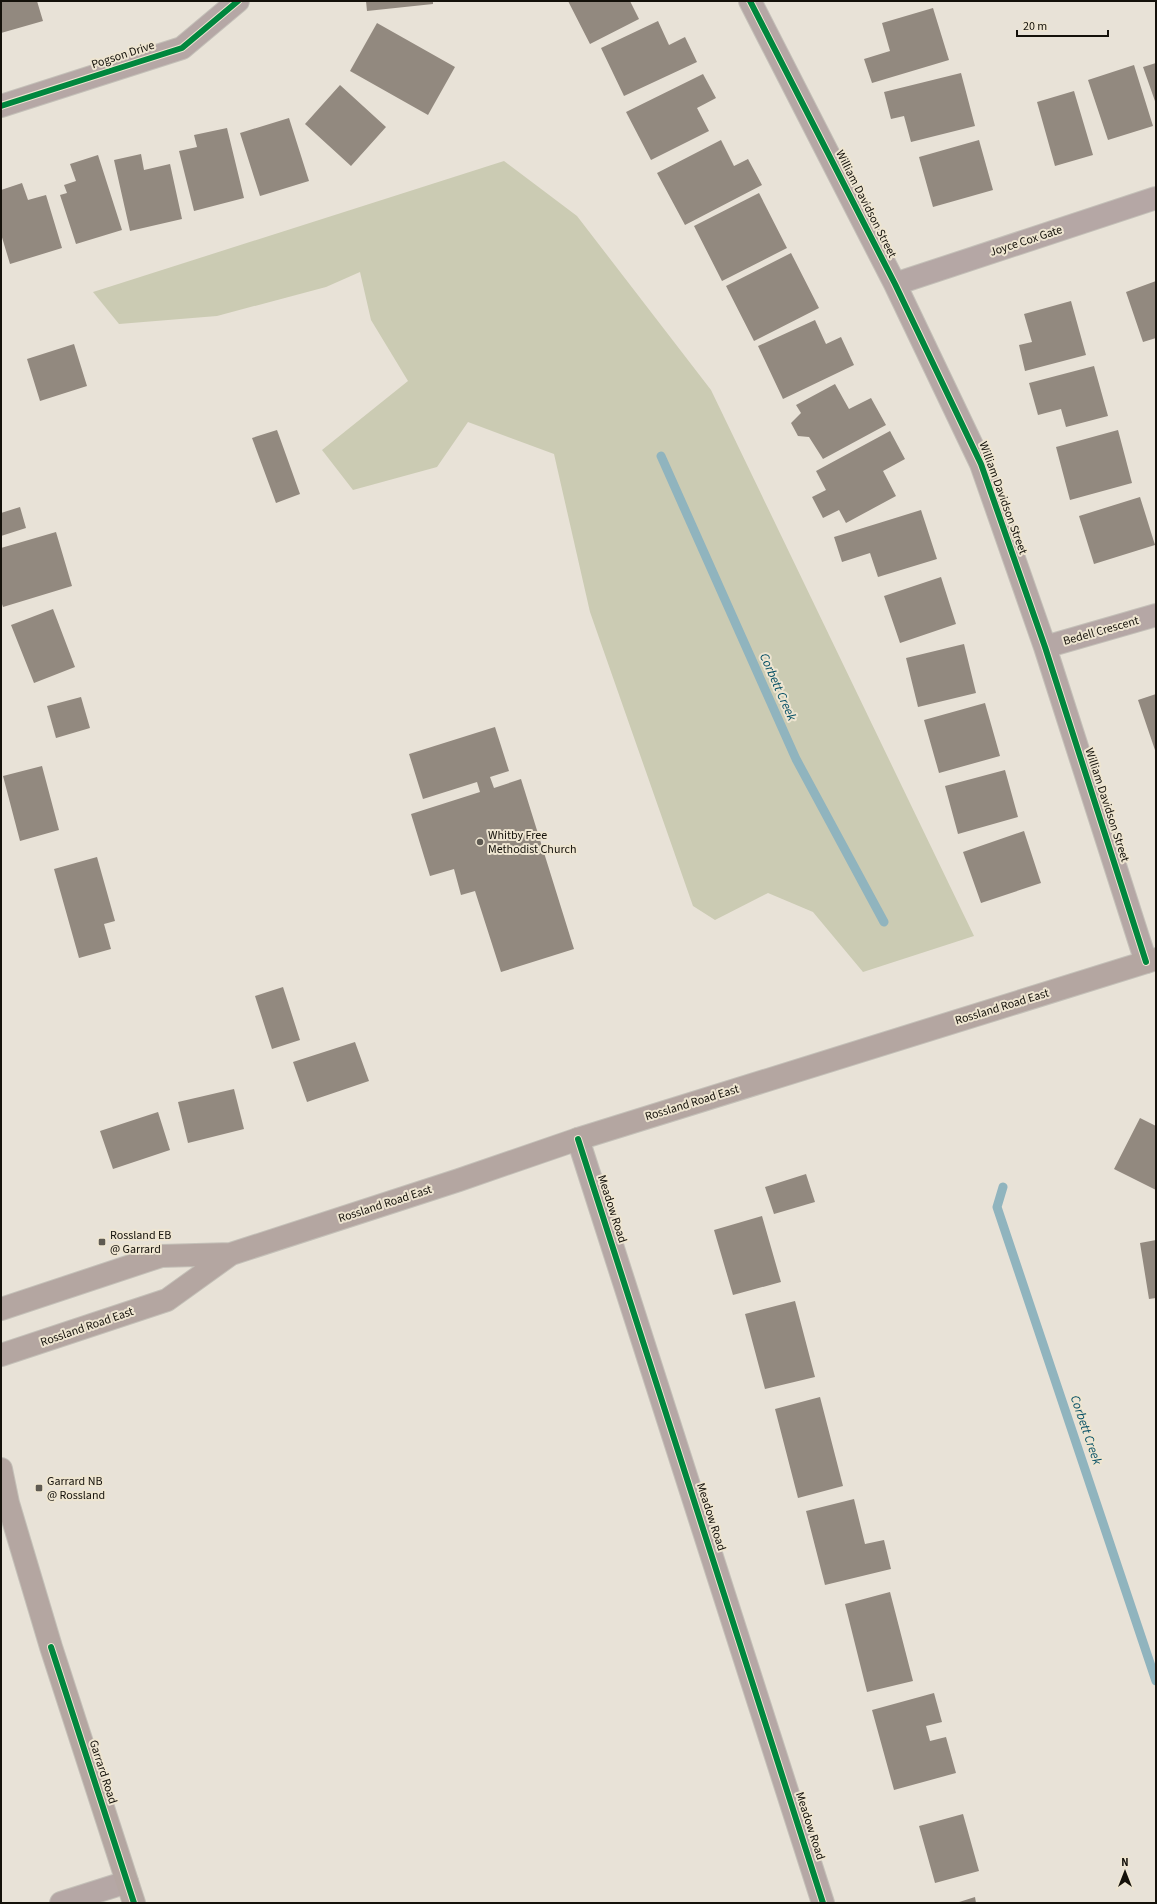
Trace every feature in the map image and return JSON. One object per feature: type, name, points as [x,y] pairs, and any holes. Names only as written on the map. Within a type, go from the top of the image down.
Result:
[{"type":"main road","name":"Rossland Road East","points":[[1,1309],[161,1256],[231,1254],[459,1180],[578,1139],[1151,961]]},
{"type":"main road","name":"Rossland Road East","points":[[1,1355],[167,1300],[231,1254]]},
{"type":"main road","name":"Garrard Road","points":[[1,1469],[8,1503],[51,1647],[134,1903]]},
{"type":"street","name":"Pogson Drive","points":[[1,106],[182,48],[238,1]]},
{"type":"street","name":"William Davidson Street","points":[[750,1],[895,284],[981,464],[1045,647],[1151,961]]},
{"type":"street","name":"Joyce Cox Gate","points":[[895,284],[1156,198]]},
{"type":"street","name":"Bedell Crescent","points":[[1045,647],[1156,615]]},
{"type":"street","name":"Meadow Road","points":[[578,1139],[823,1903]]},
{"type":"street","points":[[61,1903],[127,1882]]},
{"type":"green space","points":[[504,161],[577,216],[711,390],[974,936],[863,972],[813,912],[768,893],[715,920],[693,906],[590,612],[554,454],[468,422],[437,467],[353,490],[322,450],[408,381],[371,320],[360,272],[326,287],[217,316],[119,324],[93,292]]},
{"type":"building","points":[[1,1],[37,1],[43,21],[1,33]]},
{"type":"building","points":[[366,1],[433,1],[433,4],[367,11]]},
{"type":"building","points":[[568,1],[630,1],[639,19],[590,44]]},
{"type":"building","points":[[933,8],[949,60],[872,83],[864,59],[890,51],[882,23]]},
{"type":"building","points":[[658,21],[669,45],[685,37],[697,62],[624,96],[601,48]]},
{"type":"building","points":[[377,23],[455,67],[428,115],[350,71]]},
{"type":"building","points":[[1156,63],[1156,104],[1143,67]]},
{"type":"building","points":[[1134,65],[1153,126],[1108,140],[1088,80]]},
{"type":"building","points":[[961,73],[975,126],[911,142],[904,116],[891,119],[884,92]]},
{"type":"building","points":[[703,74],[716,98],[697,108],[709,131],[651,160],[626,112]]},
{"type":"building","points":[[340,85],[386,127],[351,166],[305,124]]},
{"type":"building","points":[[1074,91],[1093,155],[1055,166],[1037,102]]},
{"type":"building","points":[[289,118],[309,181],[260,196],[240,133]]},
{"type":"building","points":[[227,128],[244,198],[194,211],[179,151],[197,147],[194,135]]},
{"type":"building","points":[[721,140],[734,166],[748,159],[762,185],[685,225],[657,173]]},
{"type":"building","points":[[979,140],[993,190],[933,207],[919,157]]},
{"type":"building","points":[[141,154],[144,170],[170,164],[182,219],[130,231],[114,160]]},
{"type":"building","points":[[98,155],[122,230],[76,244],[60,195],[67,193],[64,185],[76,181],[70,164]]},
{"type":"building","points":[[22,183],[28,200],[46,195],[62,248],[10,264],[1,234],[1,190]]},
{"type":"building","points":[[759,193],[787,248],[722,281],[694,226]]},
{"type":"building","points":[[791,253],[819,308],[754,341],[726,286]]},
{"type":"building","points":[[1156,281],[1156,338],[1143,342],[1126,292]]},
{"type":"building","points":[[1071,301],[1086,355],[1025,371],[1019,345],[1032,342],[1024,314]]},
{"type":"building","points":[[815,320],[826,344],[841,337],[854,365],[783,399],[758,346]]},
{"type":"building","points":[[74,344],[87,386],[40,401],[27,359]]},
{"type":"building","points":[[1094,366],[1108,416],[1066,427],[1061,409],[1038,415],[1029,383]]},
{"type":"building","points":[[835,384],[849,409],[871,398],[886,425],[823,459],[809,437],[798,436],[791,423],[801,413],[796,405]]},
{"type":"building","points":[[277,430],[300,494],[276,503],[252,438]]},
{"type":"building","points":[[1118,430],[1132,483],[1070,500],[1056,447]]},
{"type":"building","points":[[890,431],[905,459],[883,471],[896,496],[846,523],[839,510],[823,518],[812,497],[826,490],[816,471]]},
{"type":"building","points":[[1140,497],[1155,545],[1094,564],[1079,516]]},
{"type":"building","points":[[20,507],[26,528],[1,536],[1,513]]},
{"type":"building","points":[[921,510],[937,559],[878,577],[870,553],[842,562],[834,537]]},
{"type":"building","points":[[56,532],[72,586],[3,607],[1,601],[1,548]]},
{"type":"building","points":[[941,577],[956,624],[900,643],[884,596]]},
{"type":"building","points":[[53,609],[75,667],[34,683],[11,625]]},
{"type":"building","points":[[964,644],[976,693],[918,707],[906,658]]},
{"type":"building","points":[[1156,694],[1156,753],[1138,700]]},
{"type":"building","points":[[81,697],[90,728],[56,738],[47,706]]},
{"type":"building","points":[[985,703],[1000,756],[939,773],[924,720]]},
{"type":"building","name":"Whitby Free Methodist Church","points":[[495,727],[509,771],[490,777],[494,788],[521,779],[574,949],[501,972],[475,891],[461,895],[454,869],[430,876],[411,814],[480,792],[477,782],[423,799],[409,754]]},
{"type":"building","points":[[42,766],[59,830],[20,841],[3,776]]},
{"type":"building","points":[[1005,770],[1018,817],[958,834],[945,786]]},
{"type":"building","points":[[1024,831],[1041,883],[981,903],[963,852]]},
{"type":"building","points":[[97,857],[115,921],[104,924],[111,949],[79,958],[54,869]]},
{"type":"building","points":[[283,987],[300,1040],[272,1049],[255,996]]},
{"type":"building","points":[[355,1042],[369,1081],[307,1102],[293,1062]]},
{"type":"building","points":[[234,1089],[244,1129],[188,1143],[178,1102]]},
{"type":"building","points":[[158,1112],[170,1150],[113,1169],[100,1131]]},
{"type":"building","points":[[1140,1118],[1156,1126],[1156,1190],[1114,1169]]},
{"type":"building","points":[[806,1174],[815,1202],[774,1214],[765,1187]]},
{"type":"building","points":[[762,1216],[781,1282],[733,1295],[714,1230]]},
{"type":"building","points":[[1156,1240],[1156,1298],[1149,1299],[1140,1243]]},
{"type":"building","points":[[795,1301],[815,1377],[765,1389],[745,1314]]},
{"type":"building","points":[[820,1397],[843,1486],[798,1498],[775,1409]]},
{"type":"building","points":[[854,1499],[865,1544],[884,1540],[891,1569],[825,1585],[806,1511]]},
{"type":"building","points":[[890,1592],[913,1681],[867,1692],[845,1604]]},
{"type":"building","points":[[934,1693],[942,1722],[926,1726],[930,1741],[946,1737],[956,1773],[894,1790],[872,1710]]},
{"type":"building","points":[[963,1814],[979,1871],[935,1883],[919,1826]]},
{"type":"building","points":[[975,1897],[976,1903],[956,1903]]},
{"type":"waterway","name":"Corbett Creek","points":[[661,456],[796,759],[884,922]]},
{"type":"waterway","name":"Corbett Creek","points":[[1003,1187],[997,1207],[1156,1681]]},
{"type":"cycle path","points":[[1,106],[182,48],[238,1]]},
{"type":"cycle path","points":[[750,1],[895,284],[981,464],[1045,647],[1146,962]]},
{"type":"cycle path","points":[[578,1139],[823,1903]]},
{"type":"cycle path","points":[[51,1647],[134,1903]]},
{"type":"place","name":"Whitby Free Methodist Church","points":[[480,842]]},
{"type":"place","name":"Rossland EB @ Garrard","points":[[102,1242]]},
{"type":"place","name":"Garrard NB @ Rossland","points":[[39,1488]]}]
